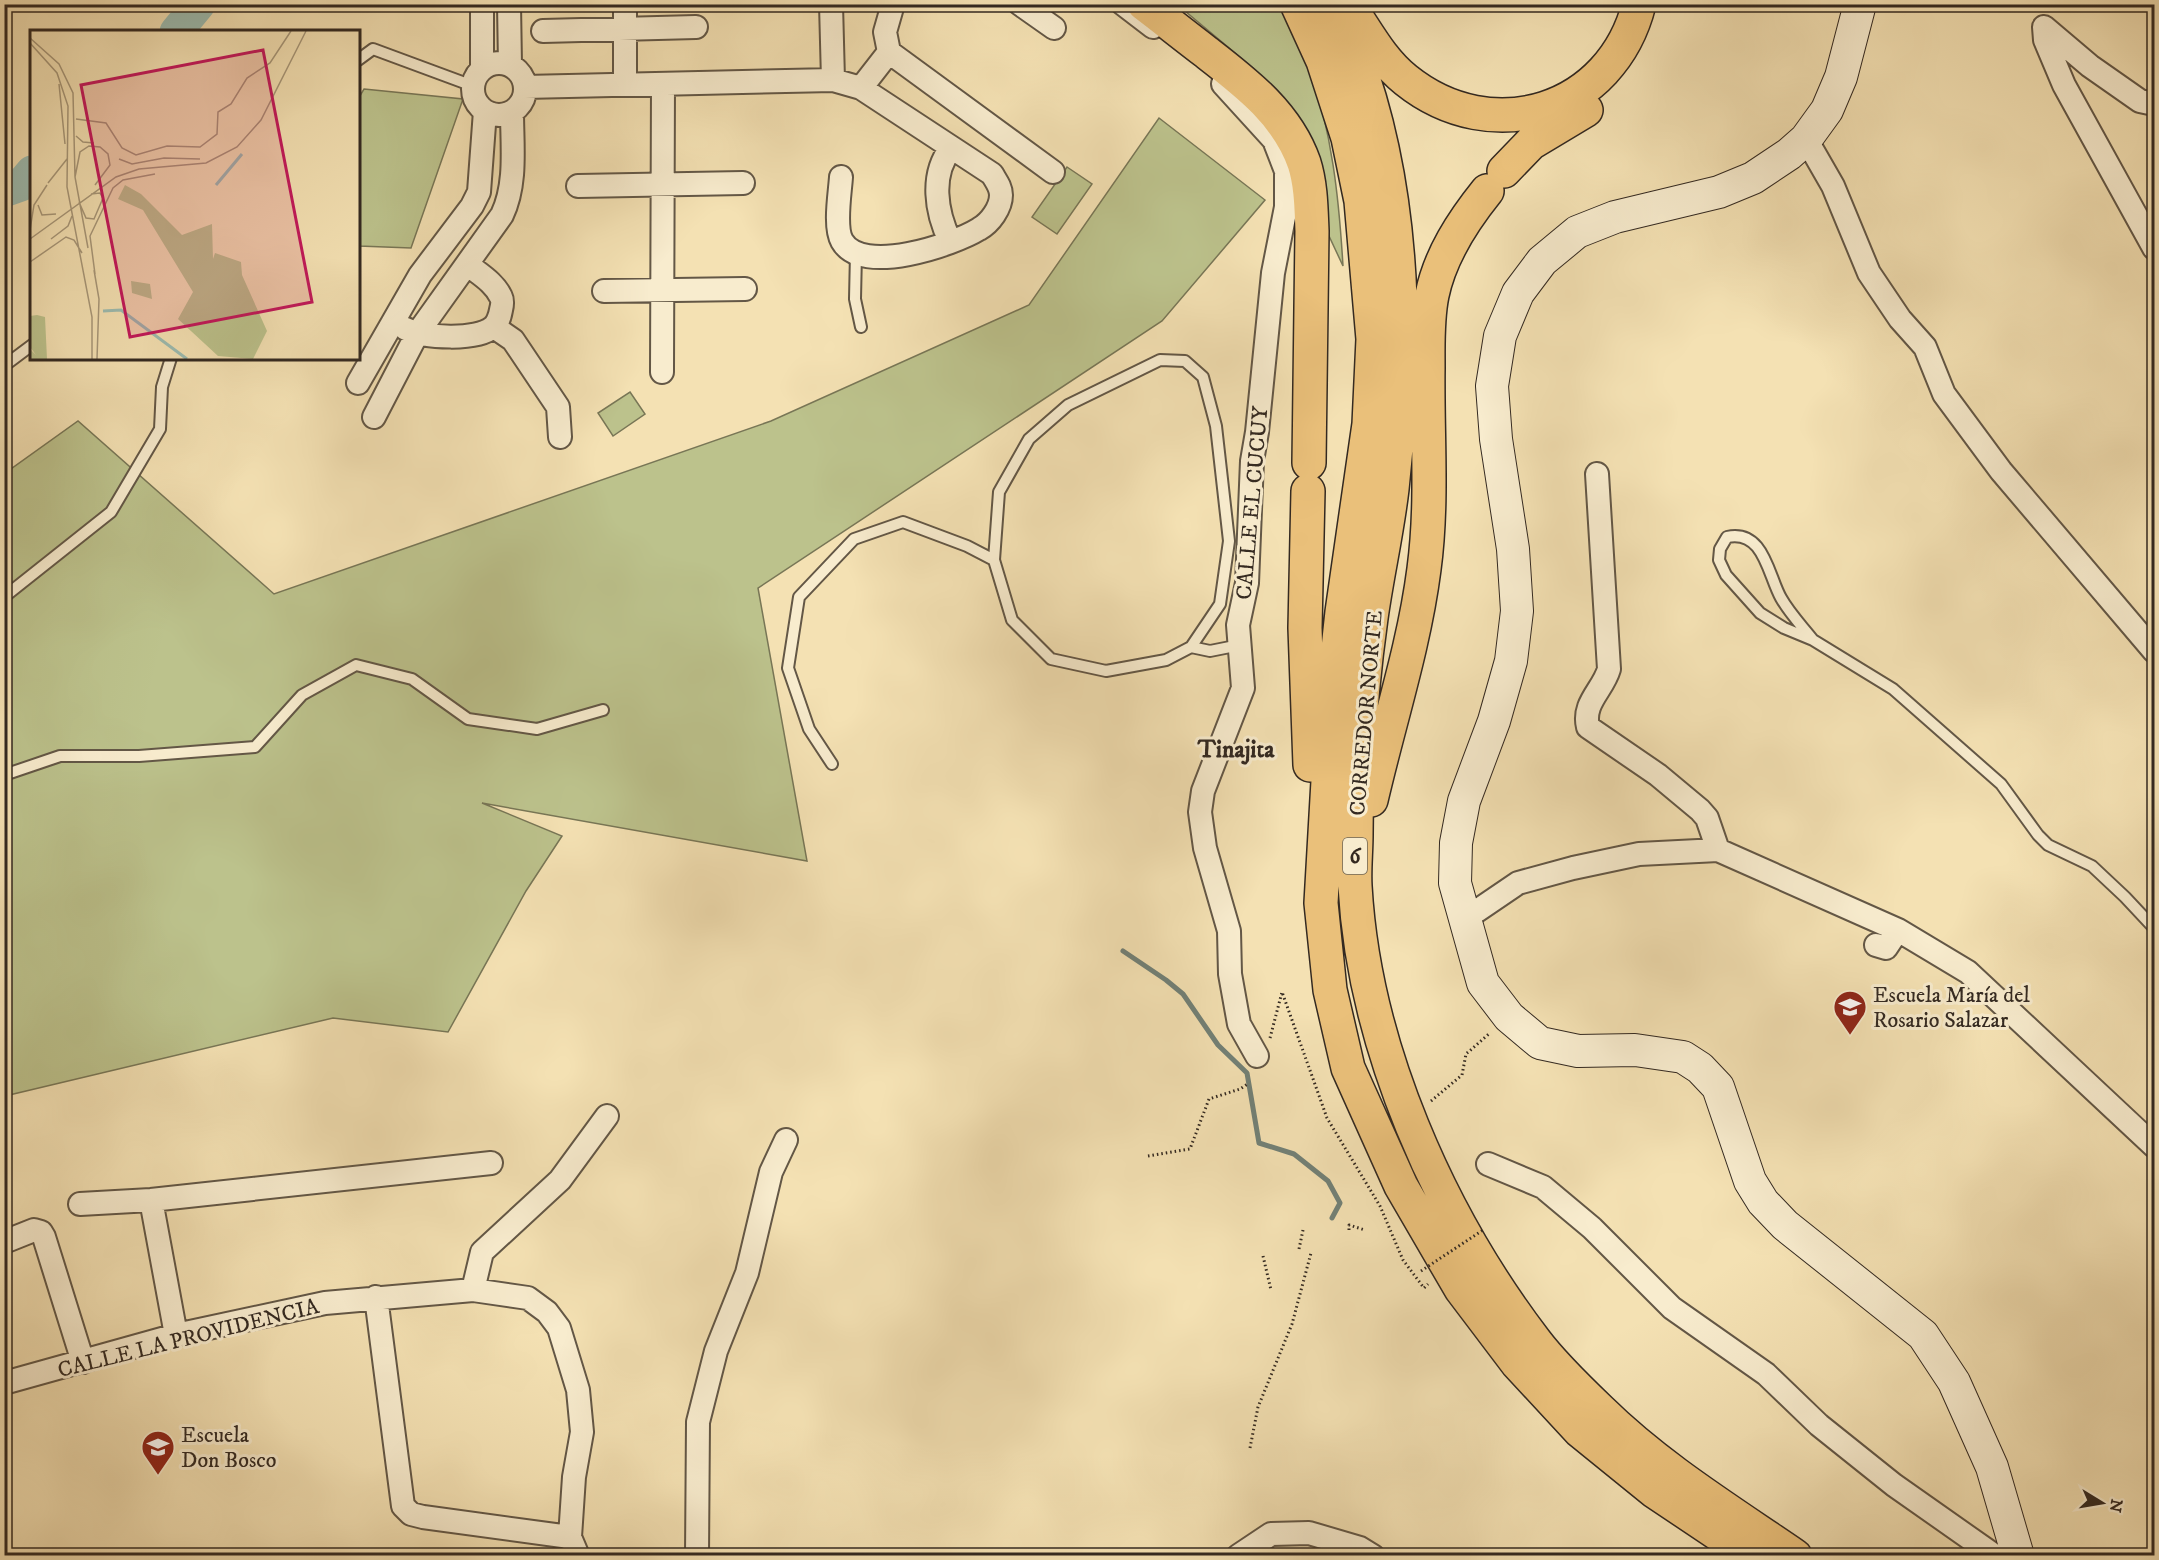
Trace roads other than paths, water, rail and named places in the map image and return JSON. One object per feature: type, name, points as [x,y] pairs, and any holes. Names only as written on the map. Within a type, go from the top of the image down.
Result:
[{"type":"highway","points":[[1144,4],[1231,71],[1267,103],[1288,130],[1304,164],[1310,194],[1312,231],[1305,628],[1309,743],[1321,903]]},
{"type":"highway","name":"CORREDOR NORTE","points":[[1297,4],[1323,61],[1348,138],[1361,201],[1373,339],[1369,424],[1342,612],[1333,694],[1321,903],[1330,990],[1348,1068],[1401,1186],[1461,1289],[1517,1363],[1580,1431],[1654,1491],[1751,1556]]},
{"type":"highway","name":"CORREDOR NORTE","points":[[1332,4],[1354,52],[1377,128],[1391,197],[1398,268],[1401,335],[1398,428],[1391,492],[1371,617],[1356,790],[1355,887],[1366,976],[1388,1058],[1430,1171],[1485,1270],[1537,1344],[1602,1412],[1674,1473],[1795,1556]]},
{"type":"highway","points":[[1349,4],[1378,51],[1407,81],[1442,102],[1470,112],[1515,116],[1546,109],[1573,96],[1596,79],[1624,45],[1639,4]]},
{"type":"highway","points":[[1355,887],[1371,801],[1415,627],[1424,567],[1430,477],[1427,398],[1428,328],[1432,295],[1437,278],[1461,226],[1495,181],[1531,143],[1594,106],[1610,95],[1624,80],[1645,51],[1662,4]]},
{"type":"main road","points":[[1860,4],[1841,77],[1827,110],[1806,139],[1790,154],[1753,178],[1719,192],[1615,217],[1577,232],[1542,261],[1518,293],[1500,336],[1492,386],[1496,439],[1514,549],[1517,611],[1511,661],[1494,721],[1464,801],[1456,843],[1455,883],[1483,983],[1509,1017],[1540,1043],[1578,1051],[1635,1050],[1683,1057],[1700,1068],[1718,1087],[1750,1180],[1763,1202],[1785,1225],[1923,1335],[1954,1382],[1992,1467],[2008,1554]]},
{"type":"street","points":[[478,78],[495,63],[510,65],[518,70],[525,87],[520,105],[513,112],[494,115],[478,105],[474,96],[478,78],[482,4]]},
{"type":"street","points":[[509,4],[510,65]]},
{"type":"street","points":[[625,4],[625,84]]},
{"type":"street","points":[[831,4],[833,80]]},
{"type":"street","points":[[893,4],[885,32],[889,52],[1053,172]]},
{"type":"street","points":[[1020,4],[1054,28]]},
{"type":"street","name":"CALLE EL CUCUY","points":[[1123,4],[1208,69],[1242,103],[1274,140],[1286,171],[1286,207],[1273,273],[1252,461],[1247,583],[1238,625],[1244,688],[1203,791],[1200,812],[1205,848],[1229,931],[1230,974],[1239,1024],[1257,1056]]},
{"type":"street","points":[[543,31],[696,27]]},
{"type":"street","points":[[2154,104],[2140,101],[2090,66],[2044,27],[2045,40],[2064,85],[2154,248]]},
{"type":"street","points":[[861,87],[889,52]]},
{"type":"street","points":[[525,87],[833,80],[861,87],[992,174],[999,186],[1001,196],[998,209],[980,229],[927,250],[896,256],[868,256],[856,254],[846,246],[838,233],[841,177]]},
{"type":"street","points":[[662,372],[663,84]]},
{"type":"street","points":[[358,382],[420,275],[472,206],[479,192],[485,111]]},
{"type":"street","points":[[374,417],[417,334],[502,215],[509,201],[512,188],[513,112]]},
{"type":"street","points":[[1806,139],[1833,186],[1869,273],[1900,319],[1925,347],[1944,394],[2001,471],[2154,651]]},
{"type":"street","points":[[950,241],[940,216],[937,194],[940,165],[951,148]]},
{"type":"street","points":[[578,186],[743,183]]},
{"type":"street","points":[[392,322],[417,334],[465,336],[479,334],[494,327],[501,314],[502,299],[492,284],[467,264]]},
{"type":"street","points":[[604,291],[746,289]]},
{"type":"street","points":[[494,327],[513,340],[558,407],[560,437]]},
{"type":"street","points":[[1597,474],[1609,669],[1606,680],[1586,710],[1588,727],[1658,776],[1700,810],[1707,818],[1718,850]]},
{"type":"street","points":[[1465,919],[1518,884],[1573,868],[1639,854],[1718,850],[1898,930],[1968,972],[2154,1146]]},
{"type":"street","points":[[1876,945],[1887,948],[1898,930]]},
{"type":"street","points":[[473,1290],[482,1252],[560,1180],[607,1116]]},
{"type":"street","points":[[697,1556],[698,1422],[717,1352],[747,1273],[771,1172],[786,1140]]},
{"type":"street","points":[[80,1204],[151,1200],[491,1163]]},
{"type":"street","points":[[1488,1164],[1543,1187],[1592,1228],[1672,1308],[1766,1374],[1819,1425],[1894,1485],[2008,1554]]},
{"type":"street","points":[[151,1200],[176,1335]]},
{"type":"street","points":[[4,1242],[34,1230],[40,1232],[44,1237],[83,1362]]},
{"type":"street","name":"CALLE LA PROVIDENCIA","points":[[4,1383],[176,1335],[325,1303],[473,1290],[528,1298],[538,1304],[554,1320],[563,1339],[578,1390],[582,1432],[574,1477],[574,1546]]},
{"type":"street","points":[[376,1297],[403,1506],[411,1514],[423,1517],[574,1546]]},
{"type":"street","points":[[1238,1556],[1271,1534],[1309,1533],[1360,1548],[1373,1556]]},
{"type":"lane","points":[[360,59],[373,49],[478,78]]},
{"type":"lane","points":[[856,254],[855,299],[861,327]]},
{"type":"lane","points":[[4,366],[30,346]]},
{"type":"lane","points":[[4,597],[111,512],[160,429],[162,387],[170,360]]},
{"type":"lane","points":[[1160,360],[1185,361],[1203,377],[1216,426],[1229,541],[1220,604],[1191,647],[1166,660],[1106,671],[1051,659],[1012,620],[994,560],[999,492],[1029,439],[1068,405],[1160,360]]},
{"type":"lane","points":[[832,764],[809,729],[788,668],[799,597],[854,539],[903,522],[967,546],[994,560]]},
{"type":"lane","points":[[1813,640],[1790,614],[1756,544],[1737,535],[1728,537],[1720,549],[1719,560],[1726,575],[1760,613],[1784,628],[1813,640],[1893,689],[2001,784],[2038,835],[2048,845],[2092,866],[2154,928]]},
{"type":"lane","points":[[1191,647],[1210,651],[1240,645]]},
{"type":"lane","points":[[4,775],[60,756],[139,756],[255,747],[302,695],[356,665],[412,679],[468,720],[537,729],[603,710]]},
{"type":"waterway","points":[[178,30],[199,4]]},
{"type":"waterway","points":[[4,191],[21,185],[30,174]]},
{"type":"waterway","points":[[1123,951],[1183,994],[1218,1045],[1247,1073],[1259,1143],[1294,1154],[1328,1181],[1340,1203],[1332,1218]]},
{"type":"place","name":"Escuela María del Rosario Salazar","points":[[1850,1036]]},
{"type":"place","name":"Escuela Don Bosco","points":[[158,1476]]},
{"type":"district","name":"Tinajita","points":[[1236,749]]}]
